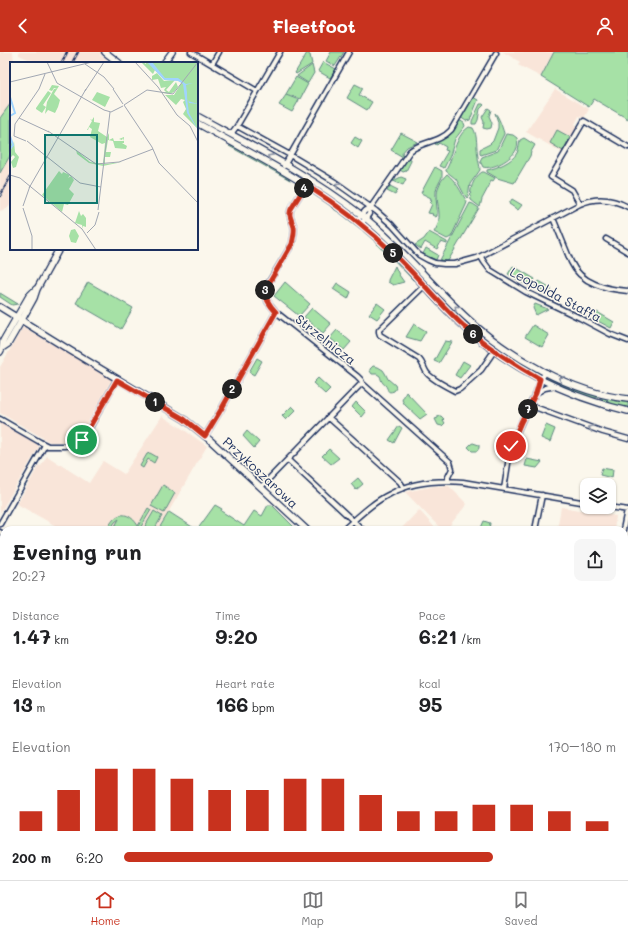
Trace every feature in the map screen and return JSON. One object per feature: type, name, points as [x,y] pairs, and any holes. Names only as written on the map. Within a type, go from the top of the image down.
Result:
[{"type":"street","points":[[105,52],[118,62]]},
{"type":"street","points":[[165,62],[173,52]]},
{"type":"street","points":[[169,62],[173,52]]},
{"type":"street","points":[[191,52],[257,91]]},
{"type":"street","points":[[212,64],[219,52]]},
{"type":"street","points":[[231,134],[280,52]]},
{"type":"street","points":[[283,171],[284,164],[350,52]]},
{"type":"street","points":[[359,222],[363,217],[369,214],[370,207],[410,151],[418,146],[443,137],[451,130],[496,53]]},
{"type":"street","points":[[198,117],[284,164],[325,189],[363,217],[392,242],[469,320],[507,350],[546,372],[586,389],[610,396],[628,399]]},
{"type":"street","points":[[580,204],[572,190],[551,177],[584,121],[628,147]]},
{"type":"street","points":[[198,125],[283,171],[331,201],[359,222],[395,255],[457,320],[494,351],[540,379],[594,401],[628,411]]},
{"type":"street","points":[[237,126],[290,154],[335,182],[392,225],[417,253],[428,260],[441,264],[454,264],[481,257],[588,200],[605,199],[616,201],[628,207]]},
{"type":"street","points":[[205,436],[276,312],[268,302],[265,290],[292,244],[294,230],[289,213],[306,185]]},
{"type":"street","points":[[553,218],[572,265],[579,274],[601,286],[628,291]]},
{"type":"street","points":[[606,239],[628,252]]},
{"type":"street","points":[[1,350],[3,341],[19,319],[29,296],[36,289],[58,250]]},
{"type":"street","name":"Leopolda Staffa","points":[[481,257],[490,270],[526,292],[610,334],[628,341]]},
{"type":"street","points":[[424,286],[379,330],[380,335],[419,359],[430,376],[455,390],[458,390],[481,370],[494,351]]},
{"type":"street","name":"Przykoszarowa","points":[[0,307],[117,380],[184,419],[205,436],[303,526]]},
{"type":"street","name":"Strzelnicza","points":[[276,312],[357,376],[450,462],[452,468],[448,481]]},
{"type":"street","points":[[504,489],[510,451],[515,434],[536,393],[540,379],[546,372]]},
{"type":"street","points":[[0,419],[45,445],[69,446],[78,443],[82,440],[117,380]]},
{"type":"street","points":[[261,487],[362,382]]},
{"type":"street","points":[[536,393],[542,389],[556,386]]},
{"type":"street","points":[[529,405],[603,432],[628,439]]},
{"type":"street","points":[[328,417],[400,482],[404,488]]},
{"type":"street","points":[[0,524],[45,445]]},
{"type":"street","points":[[288,460],[359,526]]},
{"type":"street","points":[[347,526],[388,494],[422,483],[448,481],[463,482],[580,502]]},
{"type":"street","points":[[536,526],[542,496]]},
{"type":"street","points":[[616,508],[627,510],[624,526]]},
{"type":"shaded area","points":[[0,52],[13,52],[14,62],[10,62],[10,108],[0,120]]},
{"type":"shaded area","points":[[19,52],[102,52],[100,55],[107,59],[106,61],[108,62],[36,62],[19,55]]},
{"type":"shaded area","points":[[503,52],[554,52],[541,77],[518,65],[520,62]]},
{"type":"shaded area","points":[[555,89],[589,109],[584,118],[579,116],[575,124],[579,127],[563,153],[526,132]]},
{"type":"shaded area","points":[[10,154],[10,206],[0,211],[0,173]]},
{"type":"shaded area","points":[[23,327],[112,379],[82,436],[70,442],[50,442],[0,413],[0,367]]},
{"type":"shaded area","points":[[162,416],[207,446],[160,526],[56,526],[17,504],[39,465],[41,466],[47,456],[89,483],[103,461],[124,474]]},
{"type":"shaded area","points":[[0,422],[36,443],[39,447],[0,513]]},
{"type":"shaded area","points":[[435,486],[449,486],[467,504],[449,526],[438,526],[405,492]]},
{"type":"shaded area","points":[[561,507],[580,510],[580,514],[604,514],[616,516],[615,526],[558,526]]},
{"type":"shaded area","points":[[419,510],[433,526],[404,526]]},
{"type":"green space","points":[[331,52],[344,52],[335,66],[326,61]]},
{"type":"green space","points":[[554,52],[628,52],[628,119],[594,99],[589,107],[541,77]]},
{"type":"green space","points":[[307,53],[310,55],[312,64],[296,74],[295,73]]},
{"type":"green space","points":[[323,62],[336,69],[330,78],[318,71]]},
{"type":"green space","points":[[312,65],[314,73],[308,83],[297,76]]},
{"type":"green space","points":[[296,77],[308,84],[300,99],[286,94]]},
{"type":"green space","points":[[355,84],[363,88],[359,95],[372,102],[367,110],[347,98]]},
{"type":"green space","points":[[286,95],[299,100],[292,112],[279,105]]},
{"type":"green space","points":[[473,97],[478,100],[470,120],[466,121],[460,117]]},
{"type":"green space","points":[[10,104],[10,156],[0,173],[0,118]]},
{"type":"green space","points":[[480,104],[484,105],[480,109],[476,124],[472,124],[472,121]]},
{"type":"green space","points":[[488,108],[491,110],[489,116],[492,123],[491,128],[487,129],[483,128],[484,122],[482,117]]},
{"type":"green space","points":[[495,113],[504,134],[496,150],[481,155],[480,149],[493,141],[498,128]]},
{"type":"green space","points":[[459,120],[464,123],[465,126],[455,139],[450,156],[444,168],[439,166],[448,151],[445,150],[446,147],[439,143],[437,145],[435,144],[447,137]]},
{"type":"green space","points":[[469,127],[473,128],[476,134],[480,170],[470,184],[467,198],[456,179],[446,170],[462,133]]},
{"type":"green space","points":[[557,130],[570,137],[563,151],[550,143]]},
{"type":"green space","points":[[401,133],[418,142],[407,147],[402,153],[403,157],[391,150]]},
{"type":"green space","points":[[506,134],[513,135],[517,138],[518,142],[514,153],[501,163],[487,168],[483,167],[480,161],[482,157],[498,151]]},
{"type":"green space","points":[[355,137],[362,141],[358,148],[351,143]]},
{"type":"green space","points":[[524,138],[535,145],[514,183],[497,178],[487,172],[487,170],[500,166],[512,159],[517,153],[520,140]]},
{"type":"green space","points":[[234,139],[281,165],[281,168],[234,141]]},
{"type":"green space","points":[[229,146],[235,147],[292,179],[290,180]]},
{"type":"green space","points":[[408,158],[411,159],[411,161],[406,171],[403,172],[400,170]]},
{"type":"green space","points":[[435,167],[442,171],[442,177],[436,190],[436,217],[432,215],[433,214],[428,213],[432,204],[430,203],[432,201],[430,200],[431,198],[421,193]]},
{"type":"green space","points":[[285,169],[326,192],[358,216],[357,218]]},
{"type":"green space","points":[[482,172],[495,178],[493,181],[491,180],[480,207],[471,200],[471,192],[472,184]]},
{"type":"green space","points":[[447,174],[456,183],[467,202],[451,237],[447,239],[434,232],[439,220],[437,199],[438,188]]},
{"type":"green space","points":[[401,177],[406,179],[403,185],[393,181]]},
{"type":"green space","points":[[390,186],[398,190],[395,195],[387,191]]},
{"type":"green space","points":[[307,189],[320,196],[362,228],[361,229],[331,206],[307,191]]},
{"type":"green space","points":[[512,199],[522,205],[518,210],[509,204]]},
{"type":"green space","points":[[470,203],[479,208],[448,261],[440,260]]},
{"type":"green space","points":[[365,222],[390,243],[460,315],[542,373],[540,376],[492,346],[461,321],[364,223]]},
{"type":"green space","points":[[364,229],[391,254],[389,255],[378,246],[377,243],[363,231]]},
{"type":"green space","points":[[429,232],[447,242],[447,244],[441,242],[437,249],[425,242],[421,249],[415,245],[424,239]]},
{"type":"green space","points":[[426,248],[438,255],[436,260],[423,254]]},
{"type":"green space","points":[[393,259],[398,260],[414,280],[413,280]]},
{"type":"green space","points":[[395,266],[404,282],[393,285],[388,282],[388,280]]},
{"type":"green space","points":[[513,266],[535,279],[530,287],[508,274]]},
{"type":"green space","points":[[539,281],[551,288],[551,292],[534,288]]},
{"type":"green space","points":[[88,282],[133,308],[121,329],[76,303]]},
{"type":"green space","points":[[285,282],[310,304],[299,316],[274,296]]},
{"type":"green space","points":[[337,283],[351,292],[348,299],[333,289]]},
{"type":"green space","points":[[0,293],[18,304],[12,305],[0,297]]},
{"type":"green space","points":[[377,303],[385,309],[377,319],[369,314]]},
{"type":"green space","points":[[535,304],[548,309],[536,315],[533,308]]},
{"type":"green space","points":[[312,308],[331,324],[323,333],[304,317]]},
{"type":"green space","points":[[597,312],[614,322],[611,328],[594,319]]},
{"type":"green space","points":[[414,324],[426,331],[420,341],[406,337]]},
{"type":"green space","points":[[533,325],[549,335],[542,347],[525,337]]},
{"type":"green space","points":[[337,330],[351,342],[344,350],[330,338]]},
{"type":"green space","points":[[445,341],[452,342],[439,363],[434,361]]},
{"type":"green space","points":[[257,358],[262,361],[254,375],[249,372]]},
{"type":"green space","points":[[463,361],[470,365],[460,378],[455,375]]},
{"type":"green space","points":[[373,366],[383,370],[388,379],[395,385],[396,388],[394,391],[389,391],[380,376],[377,374],[372,374],[370,369]]},
{"type":"green space","points":[[545,376],[565,385],[600,396],[591,398],[579,394],[543,378]]},
{"type":"green space","points":[[318,378],[330,389],[325,394],[313,383]]},
{"type":"green space","points":[[406,392],[427,414],[420,419],[405,405],[402,400]]},
{"type":"green space","points":[[604,397],[628,401],[628,409],[598,400]]},
{"type":"green space","points":[[356,402],[366,412],[362,417],[352,407]]},
{"type":"green space","points":[[292,406],[296,410],[286,420],[282,416]]},
{"type":"green space","points":[[438,416],[441,416],[444,419],[443,420],[445,423],[442,426],[438,425],[435,419],[438,418]]},
{"type":"green space","points":[[546,425],[555,429],[550,442],[541,438]]},
{"type":"green space","points":[[399,426],[402,428],[394,443],[389,440]]},
{"type":"green space","points":[[247,431],[259,442],[254,448],[243,436]]},
{"type":"green space","points":[[473,443],[479,445],[477,451],[472,451],[468,447]]},
{"type":"green space","points":[[329,449],[339,458],[331,464],[322,456]]},
{"type":"green space","points":[[150,453],[157,457],[154,463],[148,459],[143,468],[140,466],[147,454]]},
{"type":"green space","points":[[527,459],[542,462],[537,468],[525,466]]},
{"type":"green space","points":[[602,468],[613,470],[612,478],[600,475]]},
{"type":"green space","points":[[358,478],[363,484],[356,490],[351,484]]},
{"type":"green space","points":[[163,485],[175,493],[164,513],[151,506]]},
{"type":"green space","points":[[215,505],[222,509],[221,511],[244,526],[200,526]]},
{"type":"green space","points":[[268,505],[272,505],[293,526],[244,526],[254,511],[262,516]]},
{"type":"green space","points":[[148,508],[151,510],[141,526],[138,526]]},
{"type":"green space","points":[[154,511],[162,516],[156,526],[145,526]]},
{"type":"green space","points":[[169,512],[191,526],[160,526]]},
{"type":"green space","points":[[117,516],[128,516],[138,526],[115,526],[119,519],[112,526],[109,526]]},
{"type":"green space","points":[[484,521],[490,523],[490,526],[482,526]]},
{"type":"railway","points":[[62,62],[67,52]]},
{"type":"railway","points":[[73,62],[78,52]]},
{"type":"railway","points":[[0,196],[10,178]]},
{"type":"route","points":[[82,440],[117,380],[184,419],[205,436],[276,312],[268,302],[265,290],[292,244],[294,230],[289,213],[306,185],[357,220],[395,255],[455,318],[481,341],[525,371],[540,379],[536,393],[515,434],[511,446]]}]
